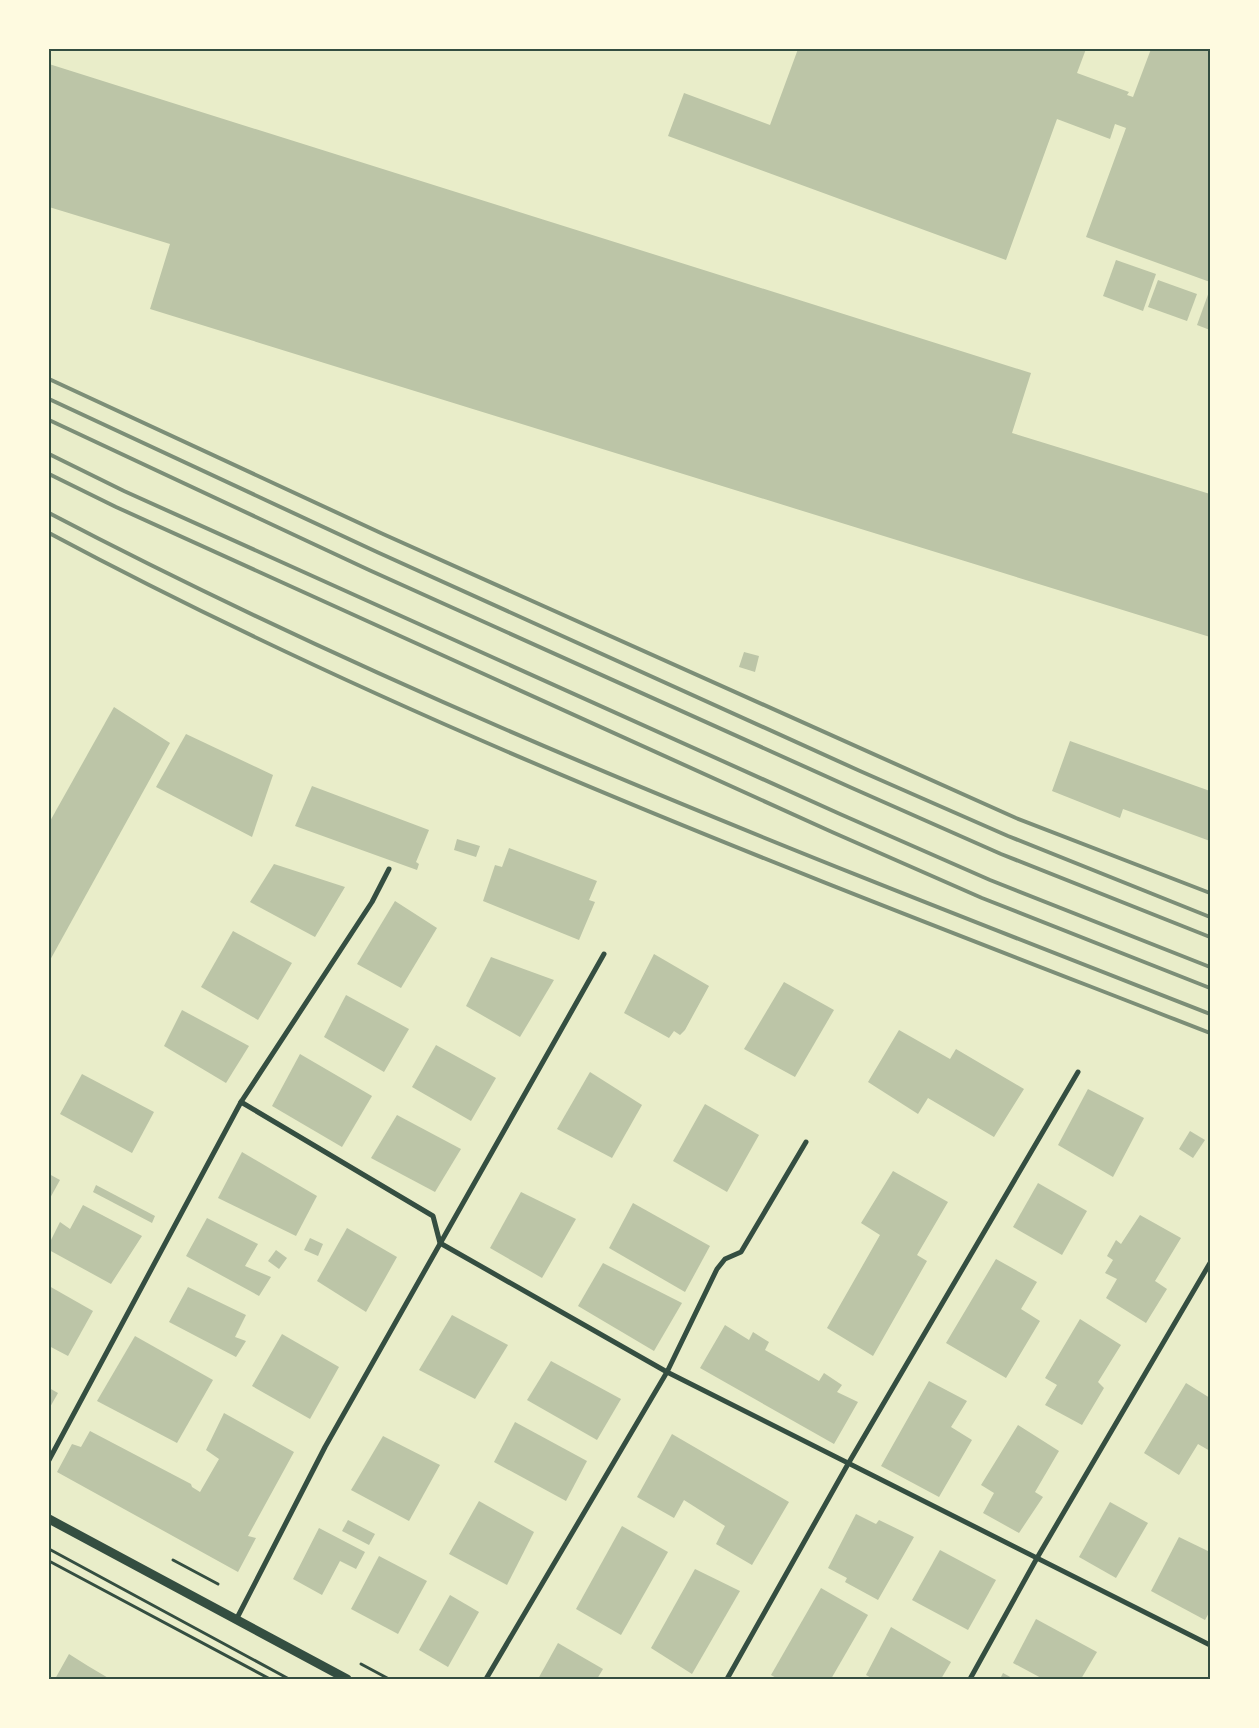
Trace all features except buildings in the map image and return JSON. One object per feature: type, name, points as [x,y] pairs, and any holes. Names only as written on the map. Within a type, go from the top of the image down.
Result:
[{"type":"street","points":[[49,1460],[241,1102],[372,902],[389,869]]},
{"type":"street","points":[[236,1620],[325,1447],[604,954]]},
{"type":"street","points":[[727,1679],[848,1464],[1078,1072]]},
{"type":"street","points":[[241,1102],[433,1216],[440,1243],[668,1372],[1210,1645]]},
{"type":"street","points":[[486,1679],[668,1372],[717,1269],[725,1259],[741,1252],[806,1142]]},
{"type":"street","points":[[970,1679],[1037,1558],[1210,1263]]},
{"type":"street","points":[[49,1519],[347,1679]]},
{"type":"path","points":[[49,1549],[289,1679]]},
{"type":"path","points":[[49,1561],[270,1679]]},
{"type":"railway","points":[[49,379],[383,534],[1016,818],[1210,893]]},
{"type":"railway","points":[[49,399],[377,552],[860,771],[1008,836],[1210,917]]},
{"type":"railway","points":[[49,420],[369,570],[852,788],[1001,854],[1210,937]]},
{"type":"railway","points":[[49,454],[124,491],[840,814],[990,880],[1210,967]]},
{"type":"railway","points":[[49,474],[116,507],[832,832],[982,898],[1210,988]]},
{"type":"railway","points":[[49,513],[190,584],[333,652],[477,717],[769,839],[1210,1014]]},
{"type":"railway","points":[[49,533],[190,605],[332,674],[476,738],[768,860],[1210,1033]]}]
